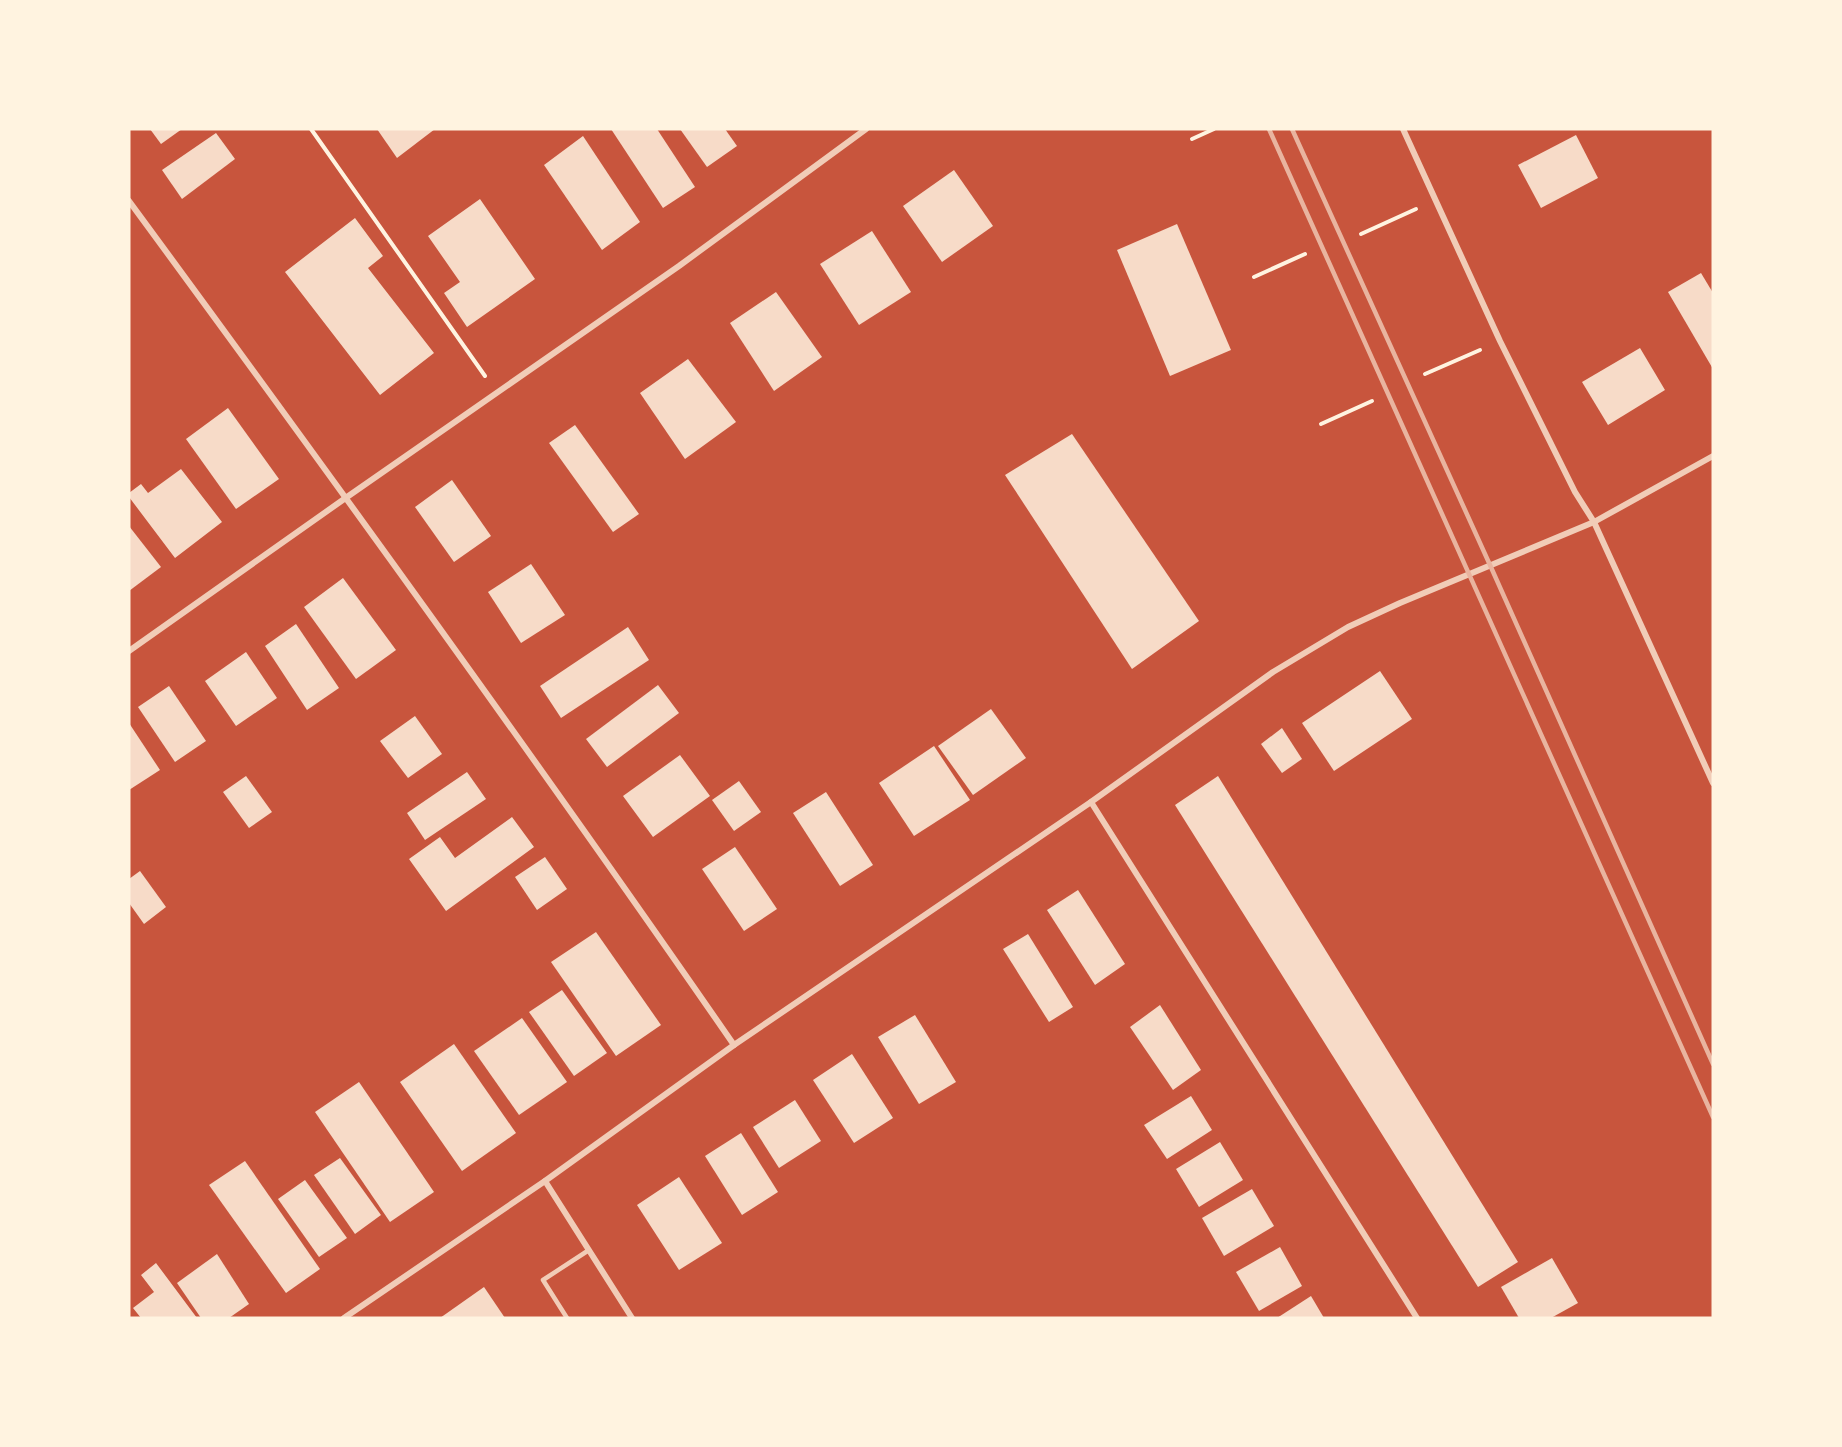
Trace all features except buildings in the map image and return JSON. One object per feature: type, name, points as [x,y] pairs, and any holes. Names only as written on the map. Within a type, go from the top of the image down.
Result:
[{"type":"street","points":[[129,651],[679,266],[866,129]]},
{"type":"street","points":[[1403,129],[1500,341],[1575,492],[1594,522],[1713,783]]},
{"type":"street","points":[[129,201],[524,745],[734,1045]]},
{"type":"street","points":[[345,1318],[545,1181],[734,1045],[1091,802],[1273,672],[1348,627],[1594,522],[1713,456]]},
{"type":"street","points":[[1091,802],[1417,1318]]},
{"type":"street","points":[[545,1181],[632,1318]]},
{"type":"lane","points":[[567,1318],[543,1280],[589,1250]]},
{"type":"path","points":[[311,129],[497,393]]},
{"type":"path","points":[[1192,139],[1214,129]]},
{"type":"path","points":[[1360,234],[1436,200]]},
{"type":"path","points":[[1254,277],[1305,254]]},
{"type":"path","points":[[1425,374],[1500,341]]},
{"type":"path","points":[[1321,424],[1372,401]]},
{"type":"railway","points":[[1269,129],[1713,1117]]},
{"type":"railway","points":[[1292,129],[1713,1064]]}]
